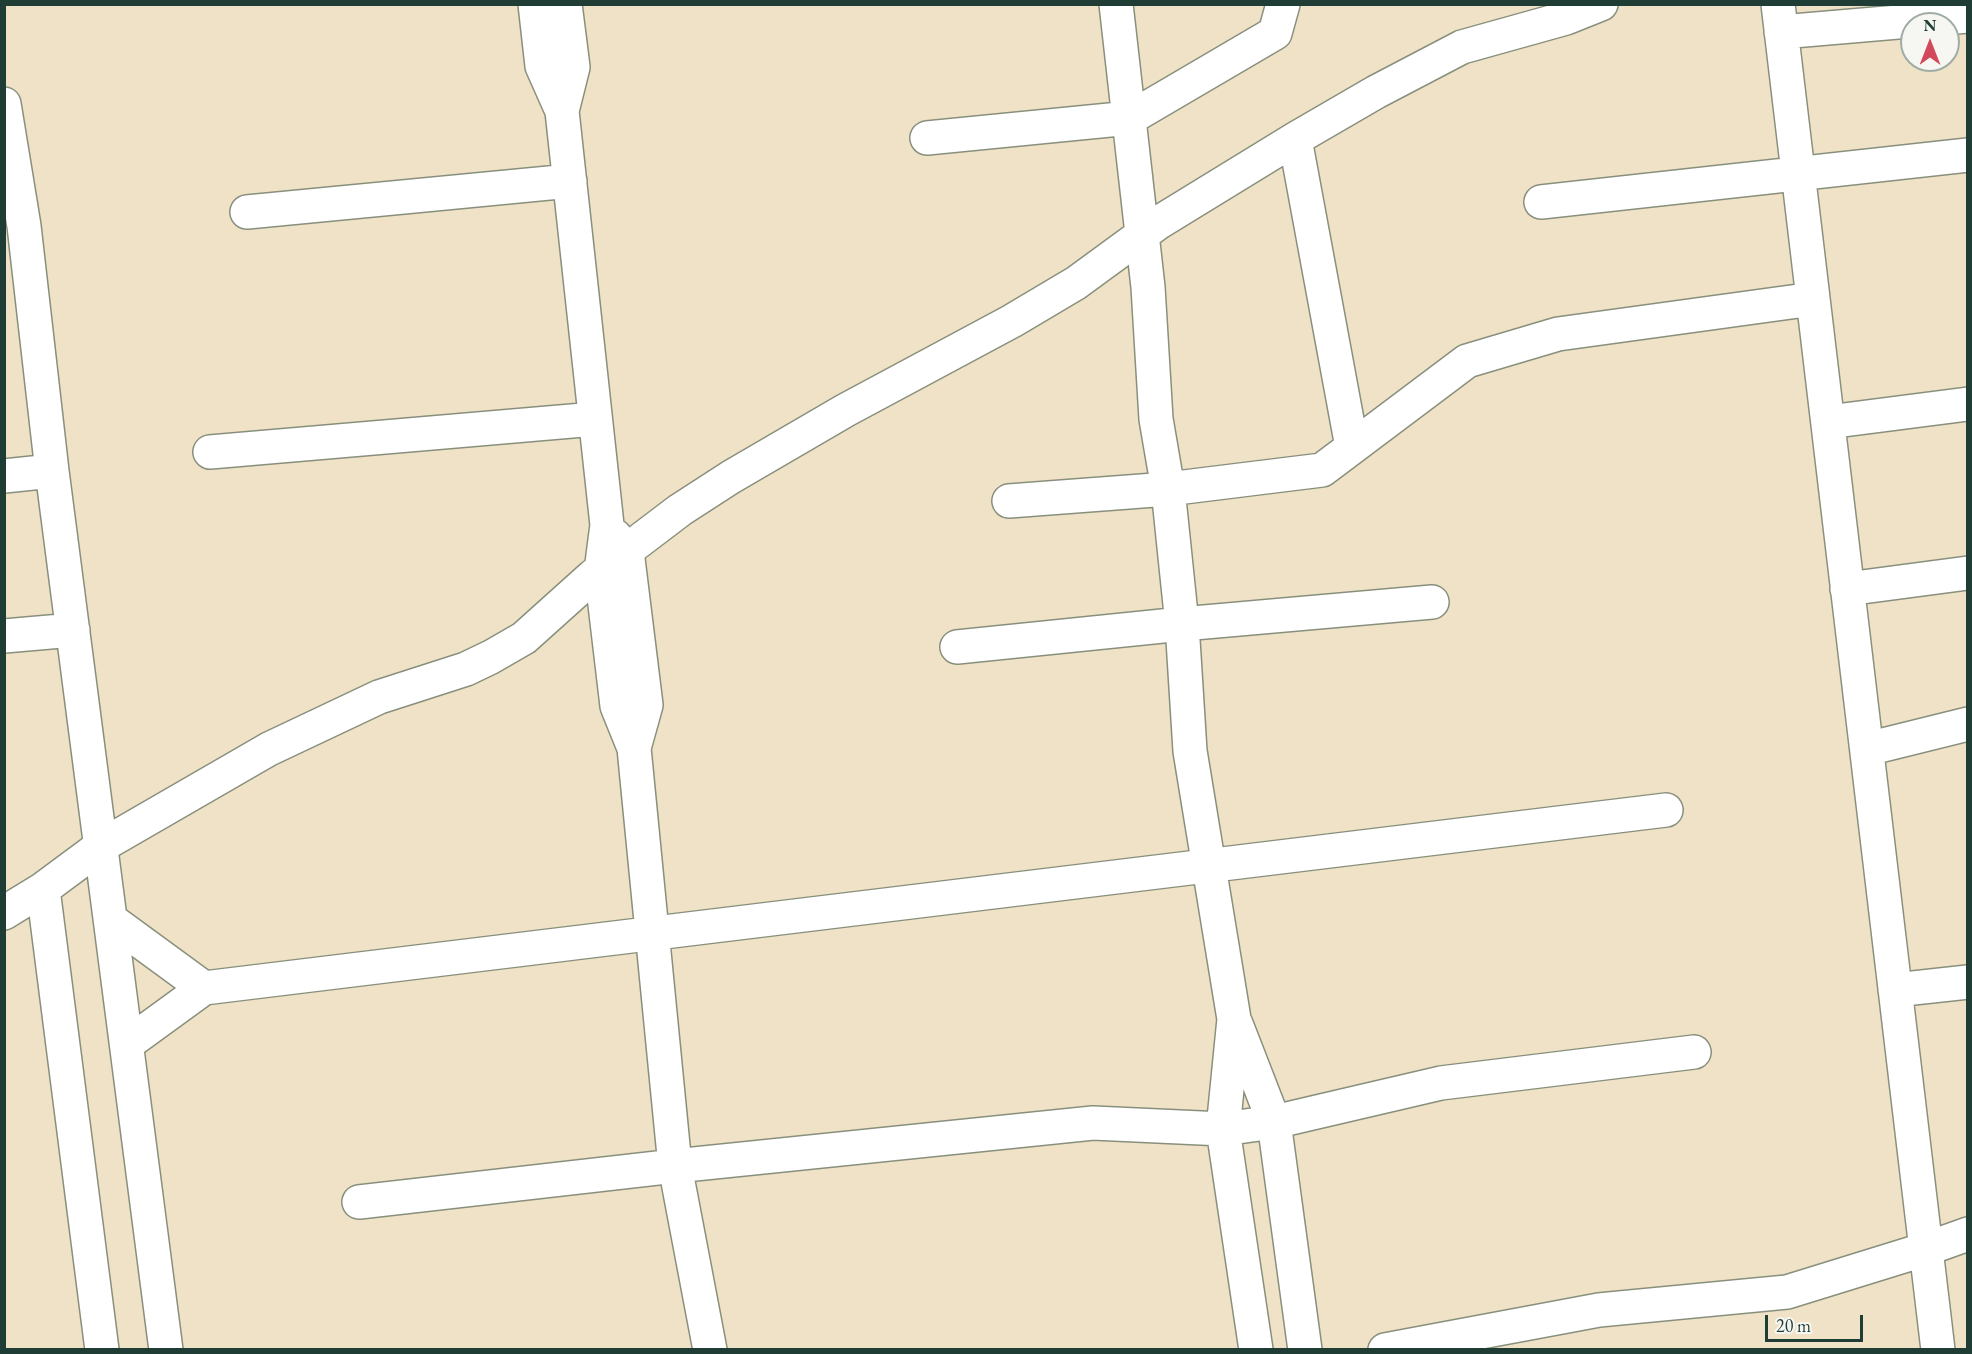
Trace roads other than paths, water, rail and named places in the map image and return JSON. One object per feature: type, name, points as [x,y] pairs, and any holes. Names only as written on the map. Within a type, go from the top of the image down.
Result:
[{"type":"street","points":[[534,4],[542,66],[562,111],[607,525],[601,571],[617,706],[634,748],[675,1167],[710,1350]]},
{"type":"street","points":[[562,111],[573,67],[566,4]]},
{"type":"street","points":[[1116,4],[1148,287],[1156,419],[1168,489],[1182,624],[1190,751],[1234,1019],[1274,1122],[1305,1350]]},
{"type":"street","points":[[927,138],[1130,118],[1275,33],[1283,4]]},
{"type":"street","points":[[1496,37],[1522,4]]},
{"type":"street","points":[[4,913],[43,889],[101,846],[269,749],[379,697],[466,669],[524,638],[601,571],[680,510],[731,477],[846,410],[1012,321],[1077,283],[1158,223],[1376,92],[1462,47],[1566,18],[1601,4]]},
{"type":"street","points":[[1938,1350],[1779,18],[1968,16]]},
{"type":"street","points":[[4,104],[14,227],[52,471],[166,1350]]},
{"type":"street","points":[[1295,139],[1352,447]]},
{"type":"street","points":[[1541,202],[1968,155]]},
{"type":"street","points":[[247,212],[570,182]]},
{"type":"street","points":[[1009,501],[1168,489],[1322,470],[1467,361],[1558,334],[1813,299]]},
{"type":"street","points":[[1828,422],[1968,404]]},
{"type":"street","points":[[210,452],[595,419]]},
{"type":"street","points":[[4,476],[52,471]]},
{"type":"street","points":[[607,525],[627,551],[646,705],[634,748]]},
{"type":"street","points":[[1847,589],[1968,573]]},
{"type":"street","points":[[957,647],[1432,602]]},
{"type":"street","points":[[4,636],[73,630]]},
{"type":"street","points":[[1867,749],[1968,724]]},
{"type":"street","points":[[127,1044],[204,988],[1666,810]]},
{"type":"street","points":[[43,889],[102,1350]]},
{"type":"street","points":[[111,920],[204,988]]},
{"type":"street","points":[[1895,990],[1968,982]]},
{"type":"street","points":[[1234,1019],[1223,1129],[1256,1350]]},
{"type":"street","points":[[359,1202],[1092,1123],[1223,1129],[1274,1122],[1441,1083],[1694,1052]]},
{"type":"street","points":[[1385,1350],[1599,1310],[1787,1292],[1968,1234]]}]
